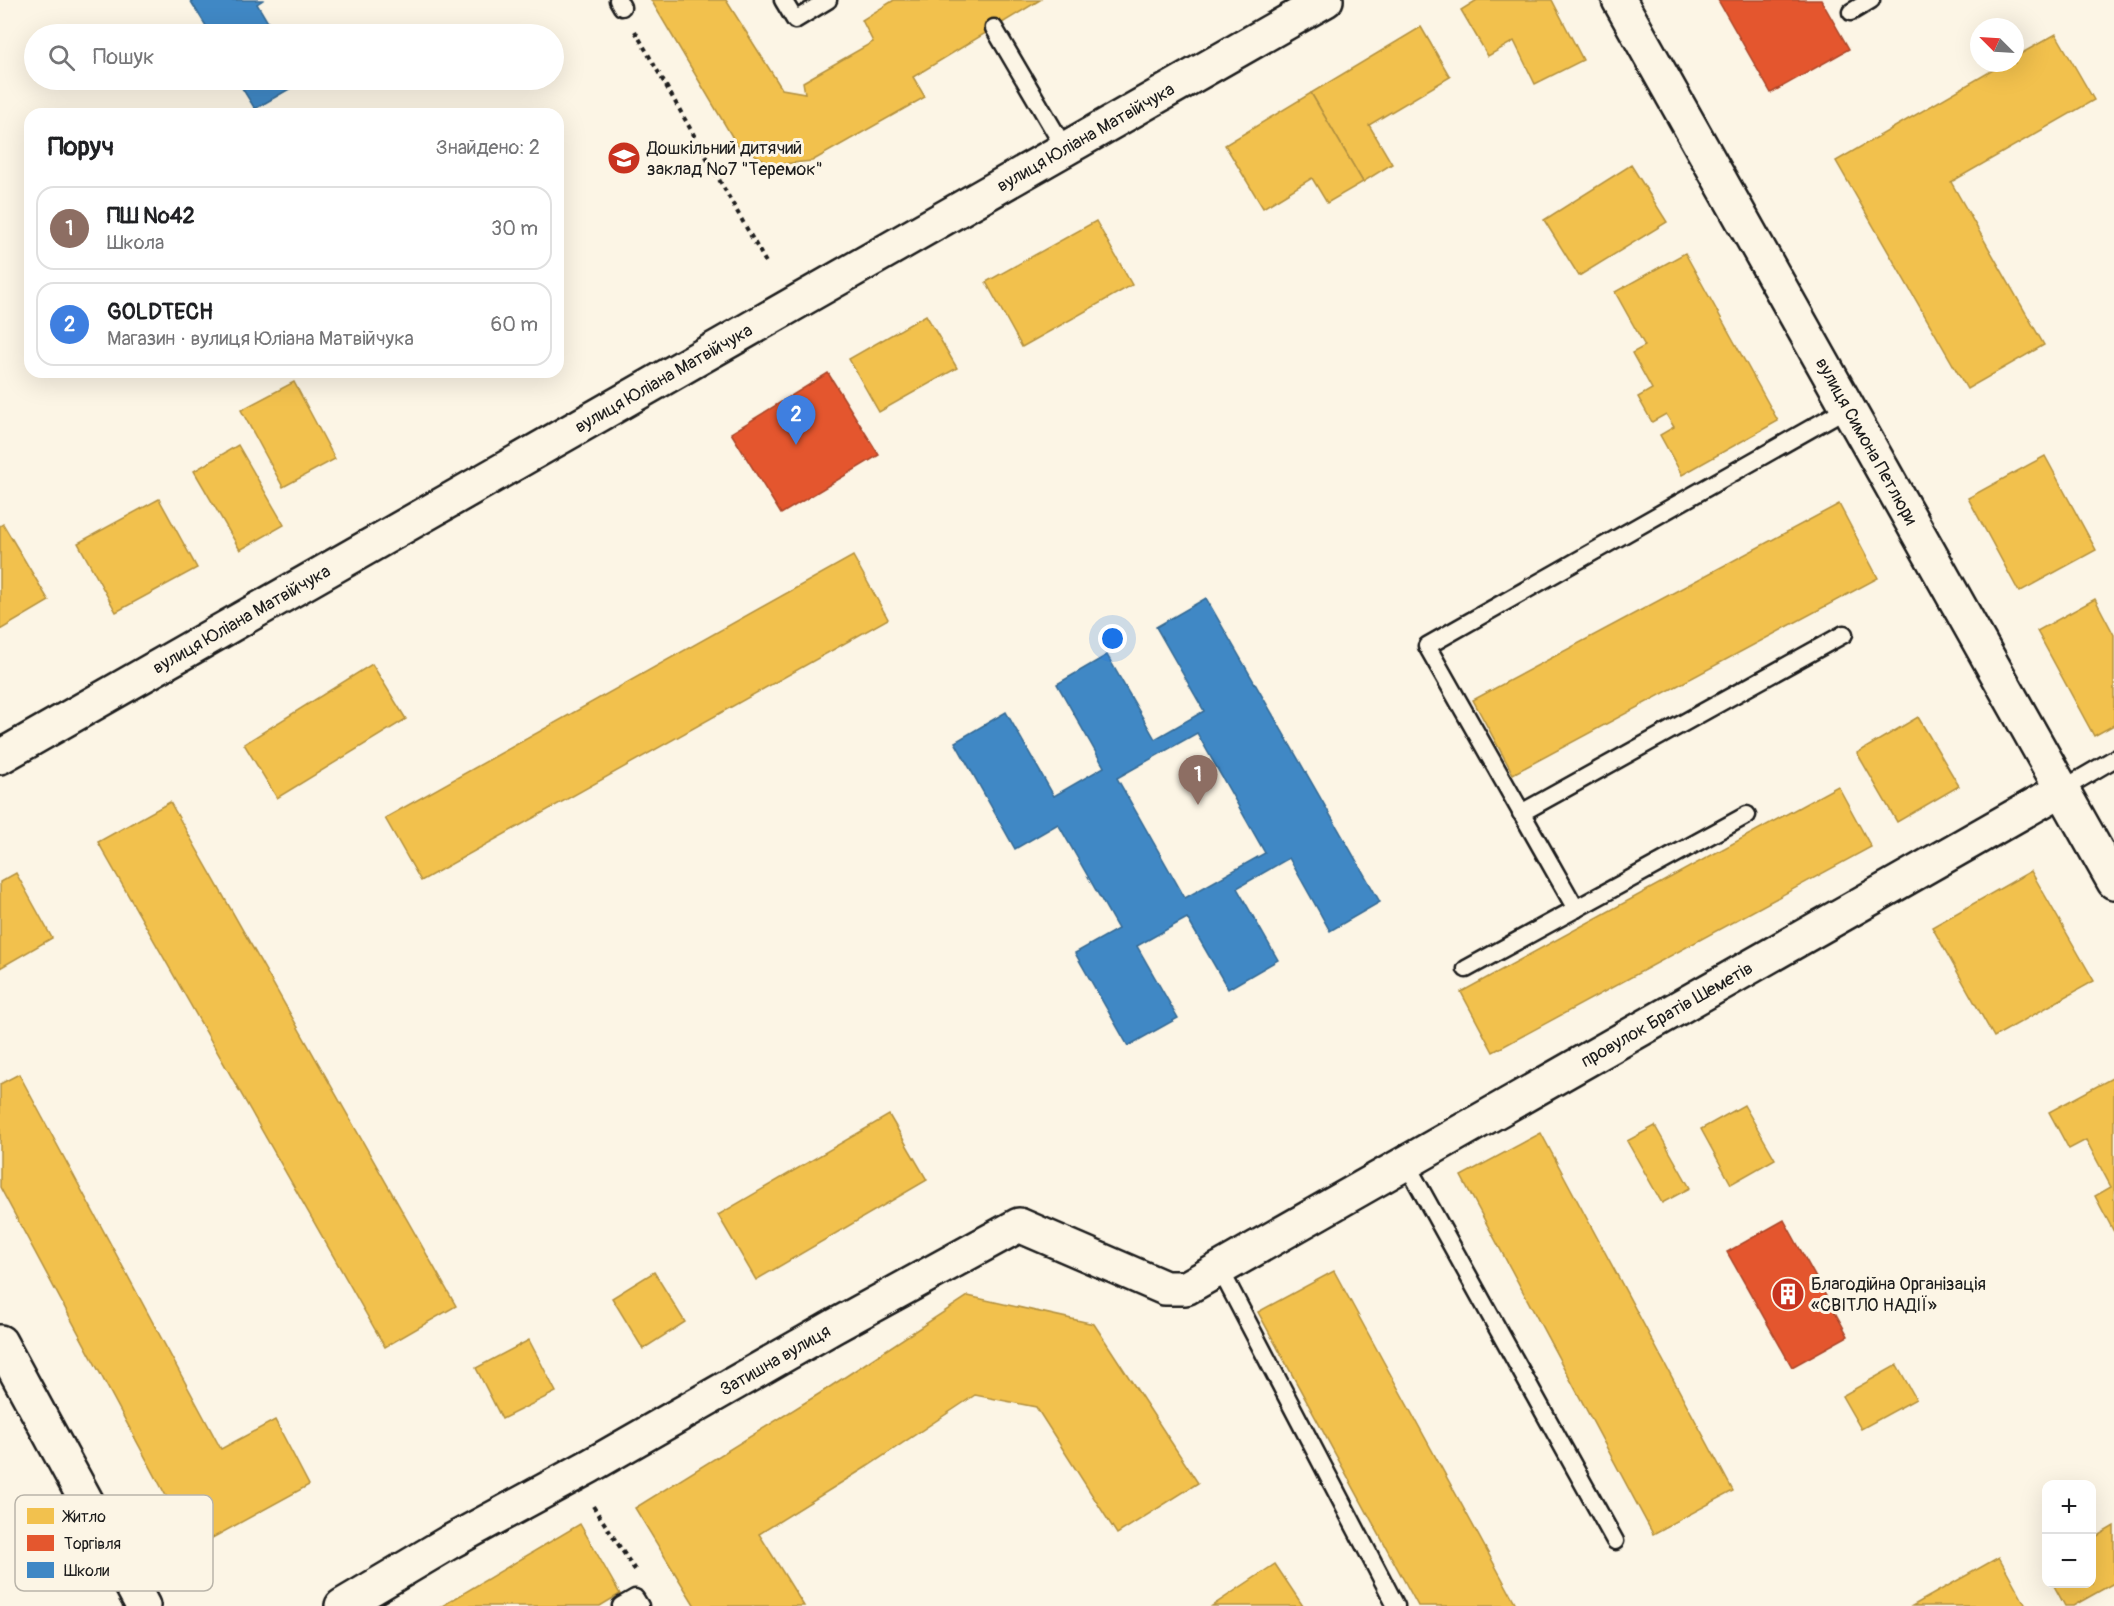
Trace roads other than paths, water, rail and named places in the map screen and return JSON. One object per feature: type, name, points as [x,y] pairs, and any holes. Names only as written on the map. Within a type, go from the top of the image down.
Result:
[{"type":"street","name":"вулиця Юліана Матвійчука","points":[[0,757],[1326,0]]},
{"type":"street","name":"вулиця Симона Петлюри","points":[[1619,0],[2114,882]]},
{"type":"street","name":"провулок Братів Шеметів","points":[[1220,1269],[2061,790]]},
{"type":"street","name":"Затишна вулиця","points":[[342,1606],[448,1543],[600,1460],[832,1327],[1019,1226],[1165,1288],[1186,1288],[1220,1269]]},
{"type":"street","points":[[0,1342],[83,1495]]},
{"type":"street","points":[[135,1591],[143,1606]]},
{"type":"lane","points":[[783,0],[795,20],[828,0]]},
{"type":"lane","points":[[1851,12],[1871,0]]},
{"type":"lane","points":[[994,28],[1065,149]]},
{"type":"lane","points":[[1576,909],[1427,646],[1847,408]]},
{"type":"lane","points":[[1521,813],[1844,634]]},
{"type":"lane","name":"провулок Братів Шеметів","points":[[2061,790],[2114,759]]},
{"type":"lane","points":[[1466,969],[1747,815]]},
{"type":"lane","points":[[1406,1163],[1615,1541]]},
{"type":"lane","points":[[1220,1269],[1396,1606]]},
{"type":"place","name":"Дошкільний дитячий заклад №7 \"Теремок\"","points":[[624,158]]},
{"type":"place","name":"GOLDTECH","points":[[796,445]]},
{"type":"place","name":"ПШ №42","points":[[1198,805]]},
{"type":"place","name":"Благодійна Організація «СВІТЛО НАДІЇ»","points":[[1788,1294]]}]
